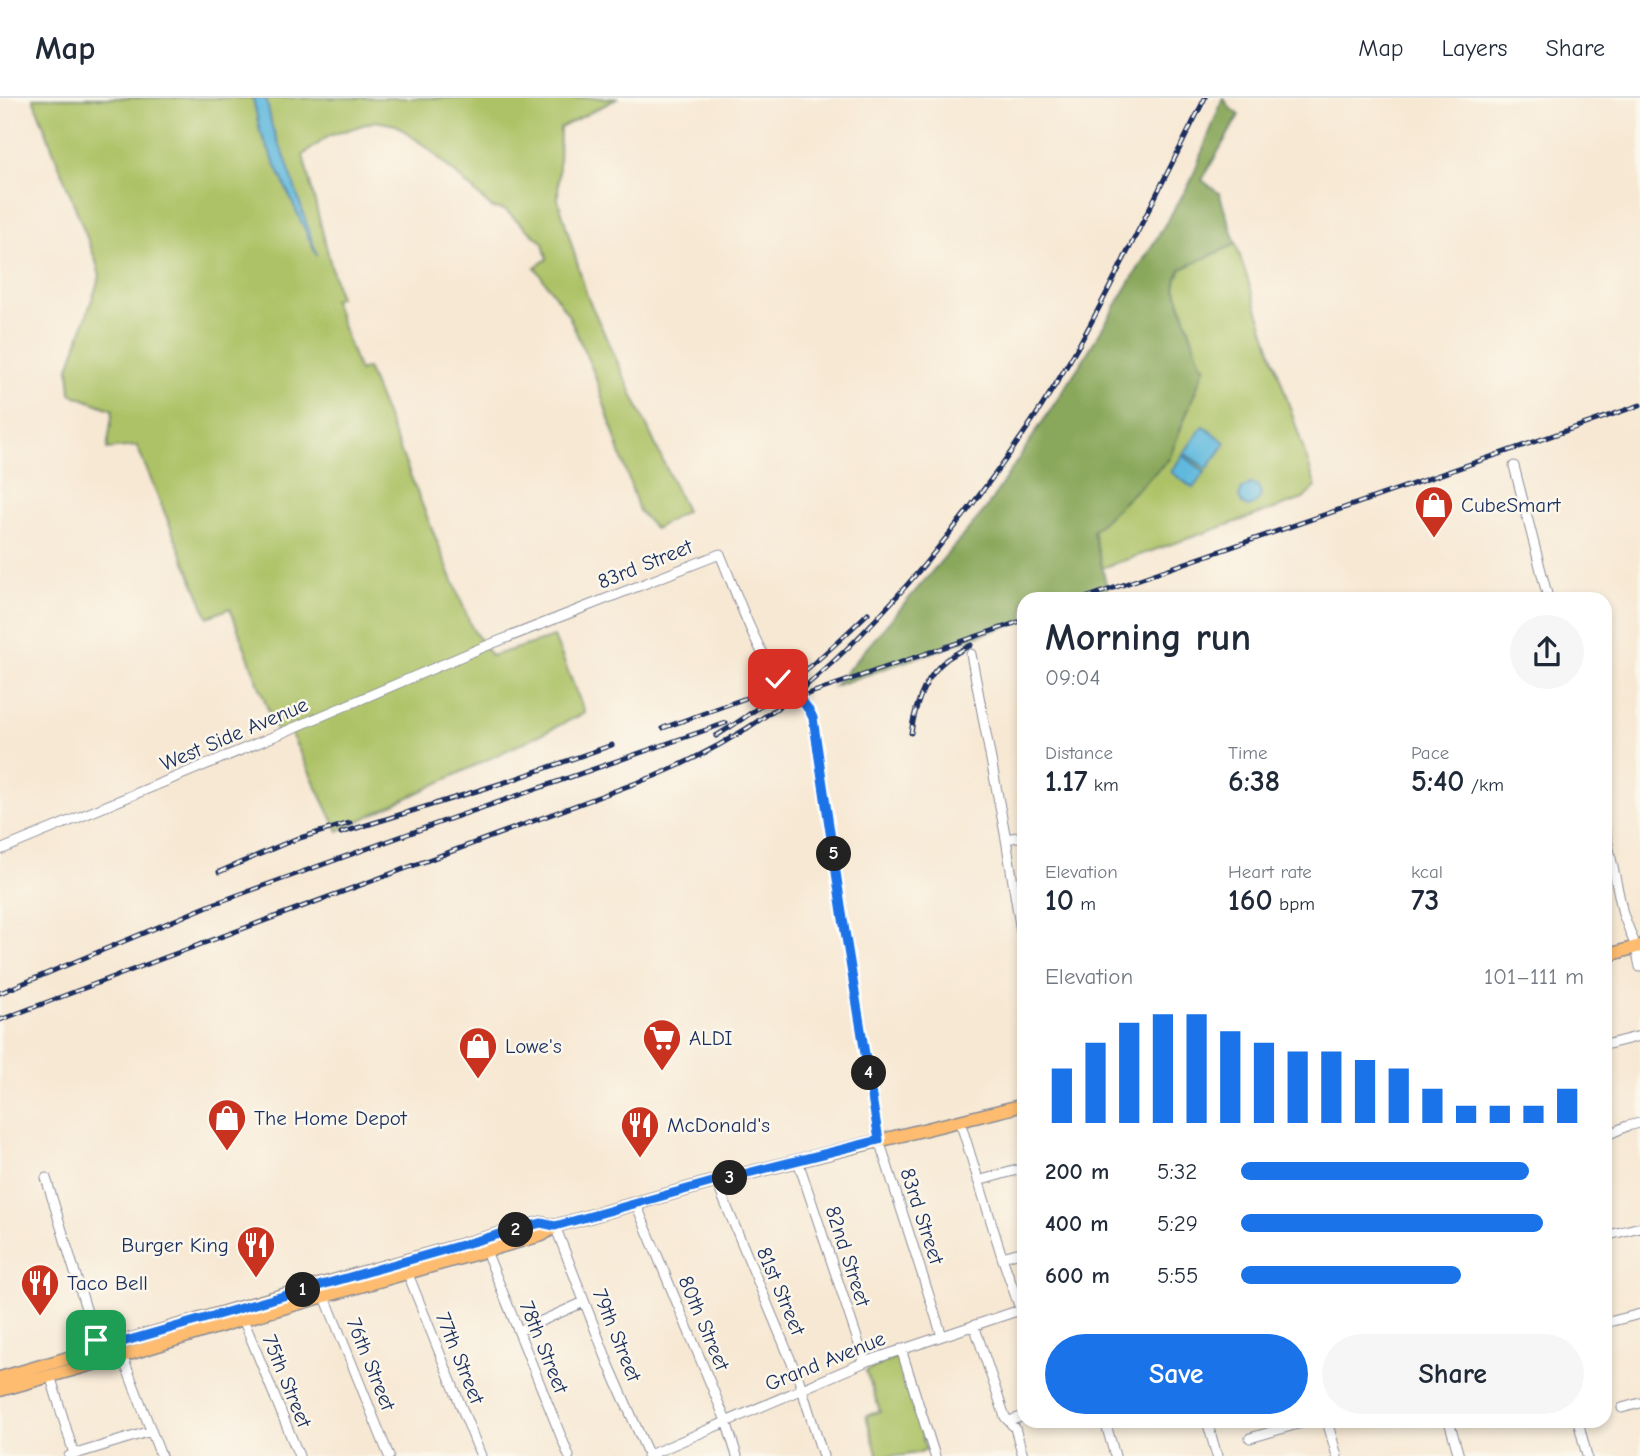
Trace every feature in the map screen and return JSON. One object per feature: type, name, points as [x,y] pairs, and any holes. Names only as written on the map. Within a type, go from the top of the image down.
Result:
[{"type":"main road","points":[[1612,954],[1638,946]]},
{"type":"main road","points":[[0,1378],[243,1319],[323,1291],[408,1274],[542,1235],[555,1226],[716,1181],[1017,1107]]},
{"type":"main road","points":[[120,1350],[323,1291],[541,1223],[555,1226]]},
{"type":"main road","points":[[0,1390],[50,1375],[100,1355]]},
{"type":"street","points":[[1514,466],[1546,592]]},
{"type":"street","name":"83rd Street","points":[[481,648],[720,554],[756,638],[778,679],[803,702],[813,718],[879,1140],[942,1336]]},
{"type":"street","name":"West Side Avenue","points":[[0,850],[481,648]]},
{"type":"street","points":[[971,654],[1017,907]]},
{"type":"street","points":[[1006,839],[1017,837]]},
{"type":"street","points":[[1612,863],[1623,914],[1638,946],[1640,967]]},
{"type":"street","points":[[1612,1043],[1640,1036]]},
{"type":"street","points":[[960,1121],[1017,1301]]},
{"type":"street","points":[[1612,1133],[1640,1123]]},
{"type":"street","name":"82nd Street","points":[[798,1161],[864,1362]]},
{"type":"street","points":[[978,1181],[1017,1170]]},
{"type":"street","points":[[46,1178],[100,1355]]},
{"type":"street","name":"81st Street","points":[[716,1181],[802,1389],[823,1456]]},
{"type":"street","name":"80th Street","points":[[636,1204],[726,1421],[737,1456]]},
{"type":"street","name":"79th Street","points":[[555,1226],[609,1366],[648,1456]]},
{"type":"street","points":[[1612,1234],[1640,1227]]},
{"type":"street","name":"78th Street","points":[[486,1251],[569,1456]]},
{"type":"street","points":[[1002,1257],[1017,1253]]},
{"type":"street","name":"77th Street","points":[[408,1274],[481,1456]]},
{"type":"street","name":"76th Street","points":[[323,1291],[389,1456]]},
{"type":"street","points":[[519,1331],[584,1303]]},
{"type":"street","name":"Grand Avenue","points":[[648,1456],[864,1362],[1017,1311]]},
{"type":"street","points":[[1612,1321],[1640,1314]]},
{"type":"street","name":"75th Street","points":[[243,1319],[299,1456]]},
{"type":"street","points":[[974,1325],[1004,1417],[1015,1429],[1023,1456]]},
{"type":"street","points":[[901,1349],[936,1456]]},
{"type":"street","points":[[120,1350],[161,1456]]},
{"type":"street","points":[[50,1375],[77,1455],[151,1431]]},
{"type":"street","points":[[1622,1408],[1640,1403]]},
{"type":"street","points":[[1009,1421],[1017,1418]]},
{"type":"street","points":[[1107,1428],[1115,1456]]},
{"type":"street","points":[[1210,1428],[1217,1456]]},
{"type":"street","points":[[1250,1438],[1284,1428]]},
{"type":"street","points":[[1329,1428],[1337,1456]]},
{"type":"street","points":[[1451,1428],[1459,1456]]},
{"type":"street","points":[[1580,1428],[1587,1456]]},
{"type":"green space","points":[[33,98],[253,98],[260,131],[314,249],[286,160],[272,127],[266,98],[618,98],[560,128],[558,199],[587,296],[686,511],[655,529],[639,511],[594,373],[569,316],[535,267],[547,259],[543,243],[505,210],[492,208],[429,149],[396,125],[375,121],[329,136],[303,155],[339,297],[333,300],[359,371],[367,368],[472,628],[491,656],[554,637],[585,713],[338,831],[290,732],[278,736],[230,608],[208,617],[137,446],[107,449],[113,410],[71,394],[69,368],[100,276]]},
{"type":"green space","points":[[1223,98],[1239,115],[1202,180],[1219,193],[1236,244],[1181,269],[1177,277],[1175,288],[1201,364],[1205,366],[1169,459],[1093,531],[1108,591],[1017,592],[1017,622],[834,686],[985,510],[1083,360],[1190,183]]},
{"type":"green space","points":[[1236,244],[1316,487],[1303,499],[1102,568],[1092,531],[1169,459],[1205,365],[1201,364],[1175,287],[1177,277],[1181,269]]},
{"type":"green space","points":[[896,1357],[899,1359],[926,1449],[897,1456],[878,1456],[866,1416],[880,1411],[866,1371]]},
{"type":"water","points":[[253,98],[266,98],[272,127],[286,160],[317,256],[260,131]]},
{"type":"water","points":[[1203,426],[1226,443],[1207,469],[1184,453]]},
{"type":"water","points":[[1183,455],[1205,472],[1193,488],[1171,472]]},
{"type":"water","points":[[1250,484],[1257,485],[1261,496],[1255,504],[1248,507],[1242,504],[1239,497],[1242,489]]},
{"type":"railway","points":[[0,1020],[655,776],[735,736],[803,688],[865,631],[924,565],[1019,441],[1086,333],[1205,98]]},
{"type":"railway","points":[[1102,592],[1640,405]]},
{"type":"railway","points":[[716,736],[795,679],[868,613]]},
{"type":"railway","points":[[799,697],[1017,622]]},
{"type":"railway","points":[[911,733],[918,702],[933,674],[947,659],[971,645]]},
{"type":"railway","points":[[663,728],[757,694]]},
{"type":"railway","points":[[0,993],[213,904],[726,723]]},
{"type":"railway","points":[[341,833],[512,780],[612,745]]},
{"type":"railway","points":[[219,872],[293,840],[350,823]]},
{"type":"place","name":"CubeSmart","points":[[1434,539]]},
{"type":"place","name":"ALDI","points":[[662,1072]]},
{"type":"place","name":"Lowe's","points":[[478,1080]]},
{"type":"place","name":"The Home Depot","points":[[227,1152]]},
{"type":"place","name":"McDonald's","points":[[640,1159]]},
{"type":"place","name":"Burger King","points":[[256,1279]]},
{"type":"place","name":"Taco Bell","points":[[40,1317]]},
{"type":"route","points":[[96,1340],[98,1349],[541,1223],[555,1226],[716,1181],[879,1140],[843,919],[817,733],[811,712],[778,679]]}]
